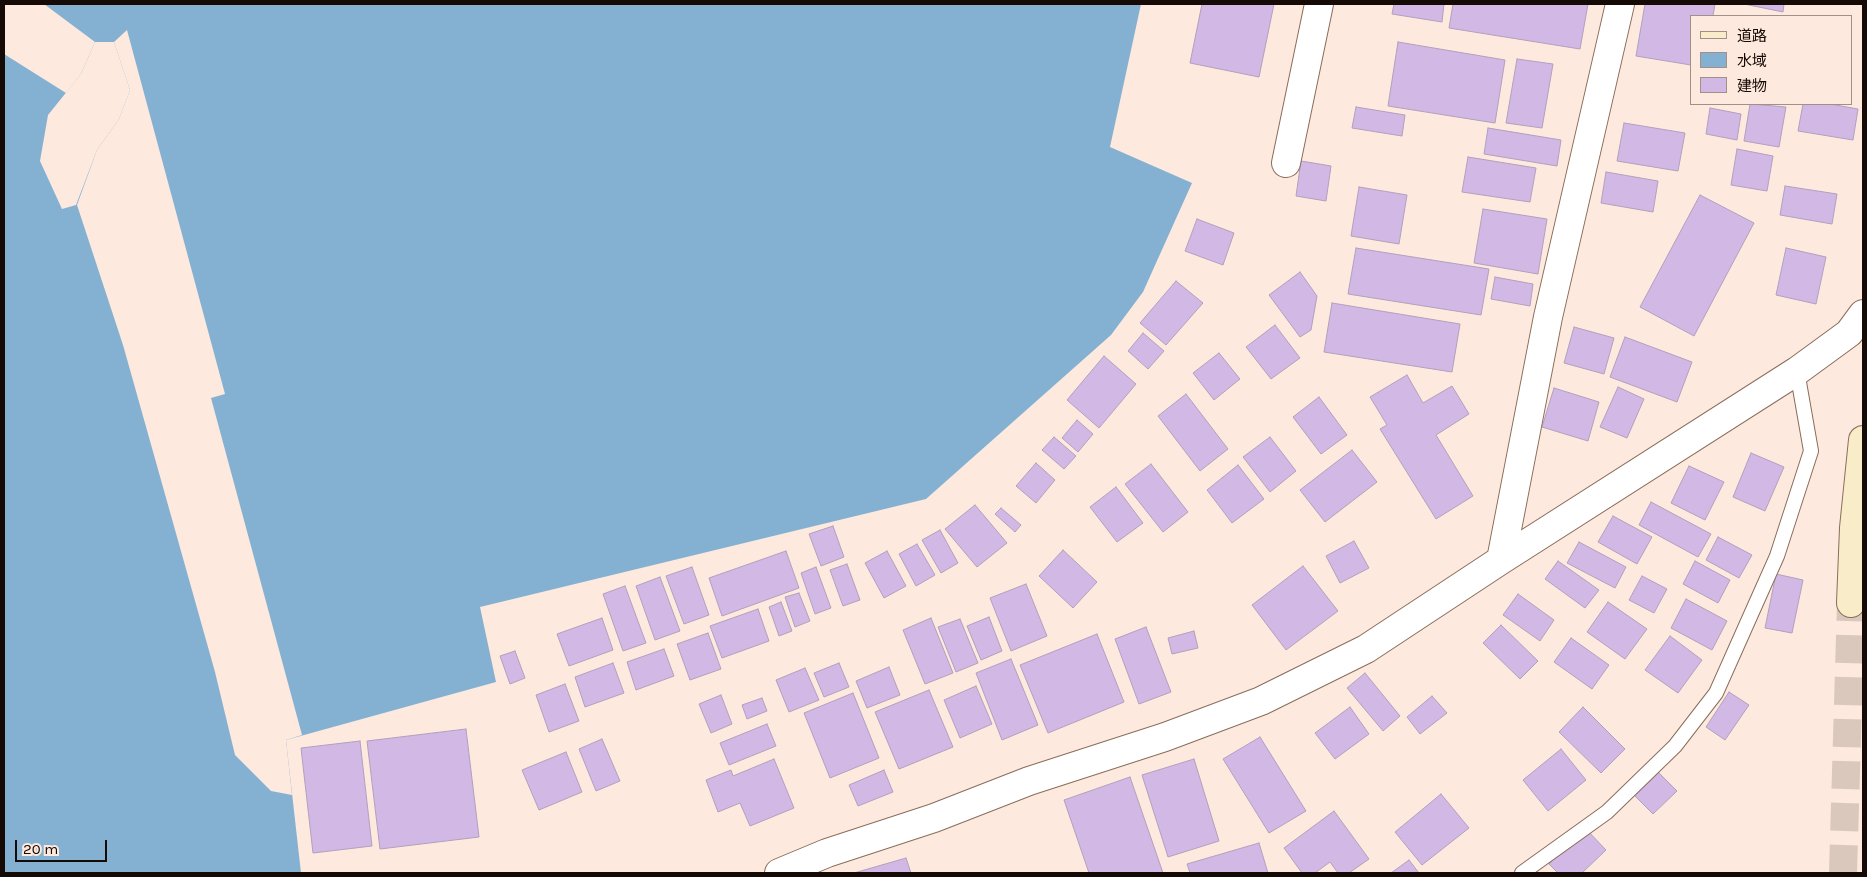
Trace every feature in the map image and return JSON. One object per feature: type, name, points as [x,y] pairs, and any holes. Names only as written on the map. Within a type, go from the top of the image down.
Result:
[{"type":"main road","points":[[1851,603],[1854,528],[1863,440]]},
{"type":"street","points":[[1286,164],[1319,4]]},
{"type":"street","points":[[1501,560],[1548,317],[1620,4]]},
{"type":"street","points":[[779,873],[827,853],[934,818],[1029,781],[1165,737],[1261,701],[1366,648],[1797,371],[1849,333],[1863,314]]},
{"type":"lane","points":[[1522,873],[1607,812],[1675,746],[1716,692],[1777,556],[1811,451],[1797,371]]},
{"type":"water","points":[[4,4],[1141,4],[1110,147],[1192,183],[1143,292],[1111,335],[926,499],[480,607],[496,682],[286,740],[301,873],[4,873]],"holes":[[[95,42],[114,42],[130,90],[119,119],[97,150],[76,205],[62,209],[40,161],[48,115],[81,74]]]},
{"type":"pier","points":[[4,4],[44,4],[95,42],[81,74],[66,93],[4,54]]},
{"type":"pier","points":[[127,30],[225,394],[211,398],[302,735],[286,740],[292,795],[271,791],[235,755],[215,672],[123,345],[77,205],[97,150],[119,119],[130,90],[114,42]]},
{"type":"building","points":[[1202,4],[1274,4],[1259,77],[1190,63]]},
{"type":"building","points":[[1394,4],[1444,4],[1442,22],[1392,14]]},
{"type":"building","points":[[1453,4],[1588,4],[1580,49],[1449,28]]},
{"type":"building","points":[[1645,4],[1715,4],[1713,15],[1690,15],[1690,65],[1636,56]]},
{"type":"building","points":[[1744,4],[1784,4],[1783,12]]},
{"type":"building","points":[[1398,42],[1505,60],[1495,123],[1388,106]]},
{"type":"building","points":[[1517,59],[1553,64],[1542,128],[1506,123]]},
{"type":"building","points":[[1750,105],[1786,107],[1779,147],[1744,141]]},
{"type":"building","points":[[1803,105],[1836,105],[1858,109],[1853,140],[1798,131]]},
{"type":"building","points":[[1356,107],[1405,115],[1402,136],[1352,128]]},
{"type":"building","points":[[1710,108],[1741,114],[1737,140],[1706,134]]},
{"type":"building","points":[[1624,123],[1685,133],[1678,171],[1617,161]]},
{"type":"building","points":[[1488,128],[1561,140],[1557,166],[1484,154]]},
{"type":"building","points":[[1737,149],[1773,156],[1767,191],[1731,185]]},
{"type":"building","points":[[1468,157],[1536,168],[1530,202],[1462,192]]},
{"type":"building","points":[[1301,161],[1331,166],[1326,201],[1296,196]]},
{"type":"building","points":[[1606,172],[1658,181],[1653,212],[1601,203]]},
{"type":"building","points":[[1785,186],[1837,194],[1832,224],[1780,215]]},
{"type":"building","points":[[1359,187],[1407,195],[1399,244],[1351,236]]},
{"type":"building","points":[[1700,195],[1754,223],[1694,336],[1640,307]]},
{"type":"building","points":[[1483,209],[1547,219],[1538,274],[1474,263]]},
{"type":"building","points":[[1197,219],[1234,233],[1223,265],[1185,251]]},
{"type":"building","points":[[1356,248],[1489,269],[1481,315],[1348,294]]},
{"type":"building","points":[[1786,248],[1826,257],[1816,304],[1776,295]]},
{"type":"building","points":[[1300,272],[1317,296],[1311,330],[1300,337],[1269,295]]},
{"type":"building","points":[[1495,277],[1533,284],[1530,306],[1491,299]]},
{"type":"building","points":[[1176,281],[1203,303],[1166,345],[1140,323]]},
{"type":"building","points":[[1332,303],[1460,324],[1452,372],[1324,352]]},
{"type":"building","points":[[1275,325],[1300,358],[1271,379],[1246,347]]},
{"type":"building","points":[[1574,327],[1614,338],[1604,374],[1564,363]]},
{"type":"building","points":[[1143,333],[1164,351],[1148,369],[1128,351]]},
{"type":"building","points":[[1625,337],[1692,362],[1677,402],[1610,377]]},
{"type":"building","points":[[1219,353],[1240,379],[1214,400],[1193,373]]},
{"type":"building","points":[[1104,356],[1136,384],[1099,428],[1067,400]]},
{"type":"building","points":[[1407,375],[1423,403],[1452,386],[1469,414],[1436,435],[1473,496],[1436,519],[1380,429],[1387,425],[1370,397]]},
{"type":"building","points":[[1618,387],[1644,399],[1627,438],[1600,427]]},
{"type":"building","points":[[1554,388],[1599,402],[1588,441],[1542,427]]},
{"type":"building","points":[[1186,394],[1228,449],[1200,471],[1158,416]]},
{"type":"building","points":[[1319,397],[1347,435],[1321,454],[1293,417]]},
{"type":"building","points":[[1077,420],[1093,434],[1078,452],[1062,438]]},
{"type":"building","points":[[1054,437],[1076,456],[1064,469],[1042,450]]},
{"type":"building","points":[[1270,437],[1296,471],[1270,492],[1243,457]]},
{"type":"building","points":[[1352,450],[1377,482],[1325,522],[1300,490]]},
{"type":"building","points":[[1751,453],[1784,467],[1765,511],[1733,497]]},
{"type":"building","points":[[1036,463],[1055,480],[1036,503],[1016,486]]},
{"type":"building","points":[[1151,464],[1188,512],[1163,532],[1125,484]]},
{"type":"building","points":[[1238,465],[1264,499],[1232,523],[1207,490]]},
{"type":"building","points":[[1689,466],[1724,482],[1705,520],[1671,503]]},
{"type":"building","points":[[1116,487],[1143,523],[1117,542],[1090,507]]},
{"type":"building","points":[[1651,502],[1711,534],[1698,557],[1639,525]]},
{"type":"building","points":[[975,505],[1007,543],[977,567],[945,529]]},
{"type":"building","points":[[1001,508],[1021,525],[1015,532],[995,514]]},
{"type":"building","points":[[1613,516],[1652,537],[1637,564],[1598,542]]},
{"type":"building","points":[[833,526],[844,557],[821,566],[809,534]]},
{"type":"building","points":[[940,530],[958,563],[941,573],[922,540]]},
{"type":"building","points":[[1718,537],[1752,555],[1739,578],[1706,560]]},
{"type":"building","points":[[1354,541],[1369,568],[1340,583],[1326,556]]},
{"type":"building","points":[[1579,542],[1626,567],[1615,588],[1567,563]]},
{"type":"building","points":[[917,544],[935,575],[916,586],[899,554]]},
{"type":"building","points":[[1063,550],[1097,582],[1073,608],[1039,576]]},
{"type":"building","points":[[786,551],[799,588],[722,616],[709,578]]},
{"type":"building","points":[[887,551],[906,586],[884,598],[865,563]]},
{"type":"building","points":[[1558,561],[1599,590],[1585,608],[1545,579]]},
{"type":"building","points":[[1695,561],[1730,580],[1718,603],[1683,584]]},
{"type":"building","points":[[847,564],[860,600],[843,606],[830,570]]},
{"type":"building","points":[[1303,566],[1338,611],[1286,650],[1252,605]]},
{"type":"building","points":[[692,567],[709,615],[684,624],[666,576]]},
{"type":"building","points":[[816,567],[831,608],[815,614],[801,573]]},
{"type":"building","points":[[1776,574],[1803,580],[1792,633],[1765,628]]},
{"type":"building","points":[[1642,576],[1667,589],[1654,613],[1629,600]]},
{"type":"building","points":[[660,577],[680,631],[655,640],[636,586]]},
{"type":"building","points":[[1026,584],[1047,636],[1011,651],[990,598]]},
{"type":"building","points":[[625,586],[646,643],[623,651],[603,594]]},
{"type":"building","points":[[799,593],[810,621],[795,627],[785,597]]},
{"type":"building","points":[[1518,594],[1554,620],[1540,641],[1503,615]]},
{"type":"building","points":[[1686,599],[1727,621],[1712,650],[1671,628]]},
{"type":"building","points":[[781,602],[792,631],[779,636],[769,607]]},
{"type":"building","points":[[1608,602],[1647,629],[1625,659],[1587,632]]},
{"type":"building","points":[[758,609],[769,641],[722,658],[710,626]]},
{"type":"building","points":[[989,617],[1002,651],[981,660],[967,626]]},
{"type":"building","points":[[602,618],[613,650],[569,666],[557,634]]},
{"type":"building","points":[[931,618],[953,673],[925,684],[903,630]]},
{"type":"building","points":[[960,619],[978,663],[956,672],[938,627]]},
{"type":"building","points":[[1501,625],[1538,661],[1520,679],[1483,643]]},
{"type":"building","points":[[1146,627],[1171,692],[1139,704],[1115,639]]},
{"type":"building","points":[[1194,631],[1198,648],[1172,654],[1168,638]]},
{"type":"building","points":[[708,633],[721,669],[690,680],[677,644]]},
{"type":"building","points":[[1097,634],[1124,702],[1048,733],[1020,665]]},
{"type":"building","points":[[1670,636],[1702,660],[1678,693],[1645,670]]},
{"type":"building","points":[[1571,638],[1609,665],[1592,689],[1554,662]]},
{"type":"building","points":[[664,649],[674,676],[636,690],[627,662]]},
{"type":"building","points":[[515,651],[525,678],[510,684],[500,656]]},
{"type":"building","points":[[1011,659],[1038,725],[1002,740],[976,673]]},
{"type":"building","points":[[613,663],[624,693],[585,707],[575,677]]},
{"type":"building","points":[[839,663],[849,687],[824,697],[814,673]]},
{"type":"building","points":[[889,667],[900,695],[867,708],[856,681]]},
{"type":"building","points":[[805,668],[819,700],[789,712],[776,680]]},
{"type":"building","points":[[1365,673],[1400,716],[1383,731],[1347,688]]},
{"type":"building","points":[[565,684],[579,721],[549,732],[536,695]]},
{"type":"building","points":[[976,686],[992,724],[960,738],[944,700]]},
{"type":"building","points":[[929,690],[953,747],[899,769],[875,712]]},
{"type":"building","points":[[1729,692],[1749,705],[1725,740],[1706,727]]},
{"type":"building","points":[[853,693],[879,758],[830,778],[804,713]]},
{"type":"building","points":[[721,695],[732,724],[711,733],[699,704]]},
{"type":"building","points":[[1432,696],[1447,713],[1420,734],[1407,717]]},
{"type":"building","points":[[762,698],[767,711],[747,719],[742,705]]},
{"type":"building","points":[[1350,707],[1369,734],[1335,759],[1315,733]]},
{"type":"building","points":[[1583,707],[1625,749],[1601,773],[1559,732]]},
{"type":"building","points":[[767,724],[776,746],[729,765],[720,743]]},
{"type":"building","points":[[466,729],[479,837],[380,849],[367,741]]},
{"type":"building","points":[[1260,737],[1306,811],[1269,833],[1223,759]]},
{"type":"building","points":[[602,739],[620,781],[596,791],[579,749]]},
{"type":"building","points":[[360,741],[372,846],[313,853],[301,748]]},
{"type":"building","points":[[1561,749],[1586,780],[1548,811],[1523,780]]},
{"type":"building","points":[[566,752],[582,792],[539,810],[522,770]]},
{"type":"building","points":[[774,759],[794,808],[750,826],[740,803],[718,812],[706,780],[731,770],[733,776]]},
{"type":"building","points":[[1194,759],[1219,841],[1168,857],[1142,775]]},
{"type":"building","points":[[884,770],[893,792],[858,806],[849,785]]},
{"type":"building","points":[[1657,771],[1677,791],[1653,814],[1634,795]]},
{"type":"building","points":[[1130,777],[1163,873],[1089,873],[1064,800]]},
{"type":"building","points":[[1441,794],[1469,828],[1422,865],[1395,832]]},
{"type":"building","points":[[1334,811],[1369,859],[1349,873],[1338,873],[1330,862],[1315,873],[1302,873],[1284,848]]},
{"type":"building","points":[[1585,828],[1606,850],[1582,873],[1558,873],[1549,864]]},
{"type":"building","points":[[1259,843],[1268,873],[1190,873],[1187,864]]},
{"type":"building","points":[[906,858],[911,873],[854,873]]},
{"type":"building","points":[[1409,860],[1419,873],[1391,873]]},
{"type":"tunnel","points":[[1843,873],[1851,603]]}]
